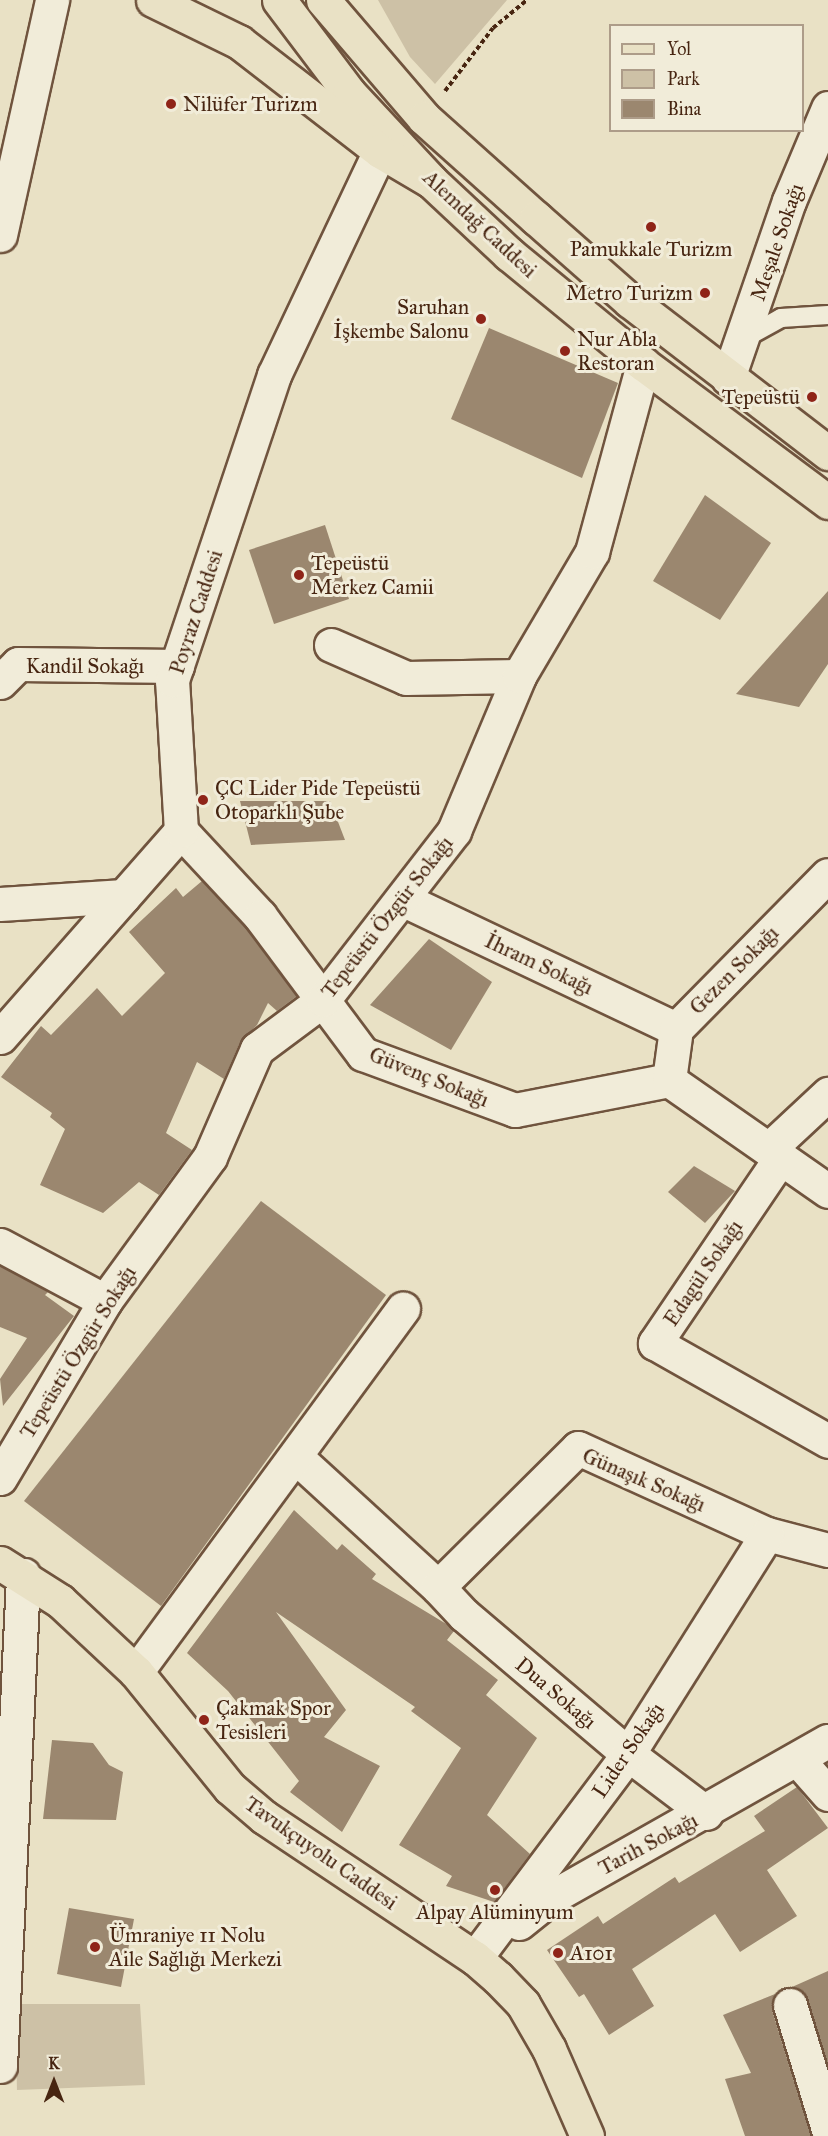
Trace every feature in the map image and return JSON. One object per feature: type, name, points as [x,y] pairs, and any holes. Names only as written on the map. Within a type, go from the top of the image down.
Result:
[{"type":"main road","points":[[153,0],[239,42],[380,151],[431,182]]},
{"type":"main road","name":"Alemdağ Caddesi","points":[[279,0],[349,93],[431,182],[509,254],[643,364],[828,502]]},
{"type":"main road","name":"Alemdağ Caddesi","points":[[323,0],[424,118],[630,301],[828,453]]},
{"type":"main road","name":"Tavukçuyolu Caddesi","points":[[11,1569],[60,1601],[136,1672],[230,1788],[264,1817],[475,1958],[523,2004],[549,2049],[587,2136]]},
{"type":"street","points":[[1,229],[52,0]]},
{"type":"street","name":"Meşale Sokağı","points":[[728,378],[745,338],[789,201],[828,108]]},
{"type":"street","name":"Poyraz Caddesi","points":[[181,831],[172,680],[274,375],[380,151]]},
{"type":"street","name":"Tepeüstü Özgür Sokağı","points":[[0,1478],[105,1301],[210,1157],[257,1049],[323,1000],[454,831],[519,676],[592,552],[643,364]]},
{"type":"street","points":[[331,645],[406,678],[519,676]]},
{"type":"street","name":"Kandil Sokağı","points":[[0,682],[18,664],[177,666]]},
{"type":"street","points":[[0,1037],[181,831]]},
{"type":"street","name":"Güvenç Sokağı","points":[[181,831],[260,916],[363,1054],[515,1110],[669,1080]]},
{"type":"street","name":"Gezen Sokağı","points":[[669,1080],[676,1029],[828,875]]},
{"type":"street","points":[[0,904],[124,896]]},
{"type":"street","name":"İhram Sokağı","points":[[402,899],[676,1029]]},
{"type":"street","points":[[669,1080],[828,1191]]},
{"type":"street","name":"Edagül Sokağı","points":[[828,1094],[775,1153],[656,1343],[828,1441]]},
{"type":"street","points":[[0,1245],[105,1301]]},
{"type":"street","points":[[136,1672],[273,1482],[296,1457],[404,1309]]},
{"type":"street","name":"Günaşık Sokağı","points":[[438,1587],[578,1448],[767,1534],[828,1550]]},
{"type":"street","points":[[296,1457],[438,1587]]},
{"type":"street","name":"Lider Sokağı","points":[[475,1958],[628,1754],[767,1534]]},
{"type":"street","points":[[0,2066],[11,1569]]},
{"type":"street","name":"Dua Sokağı","points":[[438,1587],[464,1615],[628,1754],[706,1813]]},
{"type":"street","name":"Tarih Sokağı","points":[[475,1958],[550,1898],[799,1761],[828,1741]]},
{"type":"street","points":[[799,1761],[828,1794]]},
{"type":"street","points":[[790,2005],[828,2129]]},
{"type":"lane","points":[[745,338],[781,318],[828,315]]},
{"type":"path","points":[[424,118],[493,28],[527,0]]},
{"type":"green space","points":[[378,0],[507,0],[435,84],[410,57]]},
{"type":"green space","points":[[15,2004],[140,2004],[145,2085],[17,2090]]},
{"type":"building","points":[[489,328],[618,383],[582,478],[451,419]]},
{"type":"building","points":[[705,495],[771,543],[720,620],[653,581]]},
{"type":"building","name":"Tepeüstü Merkez Camii","points":[[325,525],[349,599],[274,624],[249,550]]},
{"type":"building","points":[[828,591],[828,664],[799,707],[736,694]]},
{"type":"building","points":[[240,801],[330,801],[345,840],[251,845]]},
{"type":"building","points":[[202,881],[246,928],[297,996],[277,1011],[268,1003],[257,1025],[240,1042],[224,1079],[197,1062],[166,1133],[192,1150],[159,1195],[139,1182],[103,1213],[40,1185],[65,1129],[50,1117],[52,1113],[1,1077],[41,1026],[51,1035],[97,988],[122,1016],[165,973],[129,932],[176,888],[183,897]]},
{"type":"building","points":[[429,939],[492,982],[451,1050],[370,1005]]},
{"type":"building","points":[[694,1166],[735,1191],[705,1223],[668,1192]]},
{"type":"building","points":[[261,1201],[386,1295],[161,1606],[24,1501]]},
{"type":"building","points":[[0,1266],[48,1292],[45,1295],[74,1316],[3,1406],[0,1379],[27,1338],[0,1327]]},
{"type":"building","points":[[294,1510],[337,1550],[342,1544],[376,1574],[372,1579],[448,1625],[454,1631],[447,1640],[498,1680],[486,1695],[537,1738],[487,1815],[530,1854],[494,1902],[446,1886],[452,1876],[399,1845],[461,1748],[411,1711],[415,1707],[276,1612],[346,1710],[324,1737],[380,1766],[342,1832],[290,1792],[299,1781],[228,1691],[187,1653]]},
{"type":"building","points":[[52,1740],[93,1743],[109,1765],[123,1772],[116,1820],[43,1819]]},
{"type":"building","points":[[797,1787],[828,1828],[767,1870],[797,1916],[740,1952],[715,1914],[632,1969],[654,2006],[609,2035],[584,1994],[579,1997],[547,1950],[598,1916],[603,1924],[675,1877],[679,1883],[765,1831],[754,1816]]},
{"type":"building","name":"Ümraniye 11 Nolu Aile Sağlığı Merkezi","points":[[69,1908],[134,1919],[121,1987],[57,1974]]},
{"type":"building","points":[[828,1971],[828,2065],[808,1999],[792,1987]]},
{"type":"building","points":[[775,1994],[772,2010],[811,2136],[745,2136],[725,2079],[751,2073],[723,2015]]},
{"type":"place","name":"Nilüfer Turizm","points":[[171,104]]},
{"type":"place","name":"Pamukkale Turizm","points":[[651,227]]},
{"type":"place","name":"Metro Turizm","points":[[705,293]]},
{"type":"place","name":"Saruhan İşkembe Salonu","points":[[481,319]]},
{"type":"place","name":"Nur Abla Restoran","points":[[565,351]]},
{"type":"place","name":"Tepeüstü","points":[[812,397]]},
{"type":"place","name":"Tepeüstü Merkez Camii","points":[[299,575]]},
{"type":"place","name":"ÇC Lider Pide Tepeüstü Otoparklı Şube","points":[[203,800]]},
{"type":"place","name":"Çakmak Spor Tesisleri","points":[[204,1720]]},
{"type":"place","name":"Alpay Alüminyum","points":[[495,1890]]},
{"type":"place","name":"Ümraniye 11 Nolu Aile Sağlığı Merkezi","points":[[95,1947]]},
{"type":"place","name":"A101","points":[[558,1953]]}]
